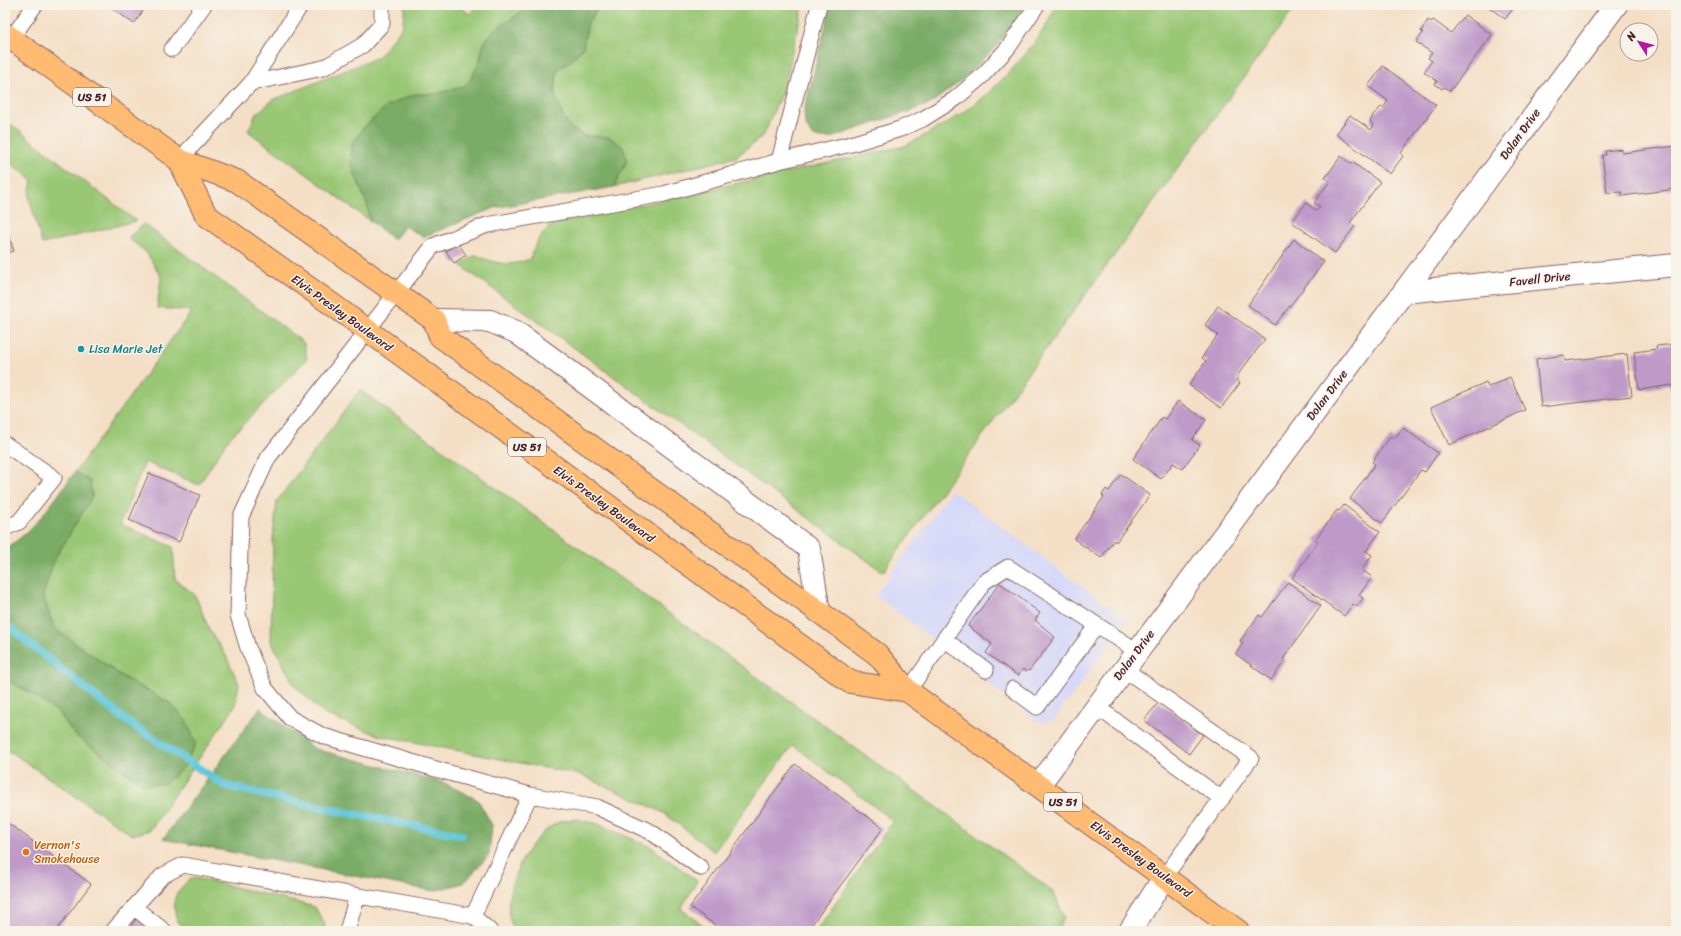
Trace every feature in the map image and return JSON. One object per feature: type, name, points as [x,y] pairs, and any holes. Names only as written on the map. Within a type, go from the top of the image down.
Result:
[{"type":"main road","name":"Elvis Presley Boulevard","points":[[8,36],[179,160],[237,181],[396,292],[434,320],[440,336],[877,654],[908,691],[1165,876],[1238,931]]},
{"type":"main road","name":"Elvis Presley Boulevard","points":[[179,160],[206,215],[850,682],[908,691]]},
{"type":"street","name":"Dolan Drive","points":[[1039,785],[1616,5]]},
{"type":"street","name":"Favell Drive","points":[[1404,292],[1676,265]]},
{"type":"street","points":[[434,320],[490,321],[516,332],[789,533],[809,549],[818,612]]},
{"type":"street","points":[[1130,931],[1165,876]]},
{"type":"lane","points":[[8,36],[35,5]]},
{"type":"lane","points":[[172,49],[204,5]]},
{"type":"lane","points":[[179,160],[251,83],[301,5]]},
{"type":"lane","points":[[251,83],[323,68],[363,45],[382,24],[382,5]]},
{"type":"lane","points":[[779,161],[819,5]]},
{"type":"lane","points":[[701,868],[651,832],[597,807],[530,795],[446,772],[323,736],[290,718],[264,688],[248,648],[238,615],[241,517],[268,458],[366,330],[433,246],[487,225],[664,194],[779,161],[851,144],[900,129],[923,119],[955,99],[981,77],[1008,48],[1037,5]]},
{"type":"lane","points":[[5,444],[54,478],[19,522],[5,528]]},
{"type":"lane","points":[[908,691],[984,582],[1008,568],[1137,651]]},
{"type":"lane","points":[[1013,689],[1037,707],[1097,625]]},
{"type":"lane","points":[[944,638],[986,670]]},
{"type":"lane","points":[[1124,669],[1251,758],[1165,876]]},
{"type":"lane","points":[[1096,706],[1222,799]]},
{"type":"lane","points":[[473,916],[530,795]]},
{"type":"lane","points":[[113,931],[162,876],[183,865],[473,916],[490,931]]},
{"type":"lane","points":[[347,931],[357,896]]},
{"type":"lane","points":[[135,908],[164,931]]},
{"type":"shaded area","points":[[952,490],[1127,620],[1053,721],[1038,722],[875,595]]},
{"type":"green space","points":[[405,5],[457,5],[470,14],[476,5],[533,6],[494,30],[484,43],[479,63],[471,79],[464,86],[436,94],[415,94],[387,106],[351,164],[367,204],[370,221],[248,131],[256,114],[273,100],[378,57],[402,27]]},
{"type":"green space","points":[[533,5],[600,5],[588,23],[583,47],[570,62],[557,70],[555,94],[562,115],[570,128],[585,136],[609,137],[623,147],[627,161],[614,187],[494,208],[423,237],[405,226],[394,240],[370,221],[367,204],[351,164],[352,144],[365,126],[387,106],[415,94],[436,94],[464,86],[471,79],[479,63],[484,43],[494,30]]},
{"type":"green space","points":[[600,5],[803,5],[785,84],[764,135],[736,157],[614,187],[627,161],[609,137],[585,136],[570,128],[562,115],[555,94],[557,70],[570,62],[583,47],[588,23]]},
{"type":"green space","points":[[831,5],[1025,5],[995,48],[962,80],[930,104],[831,138],[820,138],[811,135],[805,123],[804,111]]},
{"type":"green space","points":[[1057,5],[1297,5],[883,572],[460,265],[476,255],[490,261],[509,264],[530,259],[539,239],[549,227],[554,224],[905,146],[967,110],[985,96],[1026,54],[1043,30]]},
{"type":"green space","points":[[5,120],[136,221],[42,244],[29,197],[32,180],[5,159]]},
{"type":"green space","points":[[144,224],[304,343],[307,359],[227,441],[199,485],[145,462],[120,524],[173,547],[175,579],[195,595],[209,629],[225,654],[239,684],[235,706],[150,830],[132,835],[11,752],[5,753],[5,679],[27,691],[58,712],[75,735],[144,785],[164,784],[184,767],[170,703],[123,677],[54,628],[43,595],[54,560],[92,497],[90,481],[75,472],[192,311],[157,308],[161,277],[147,253],[128,238]]},
{"type":"green space","points":[[360,390],[1053,891],[1064,917],[1058,931],[816,931],[893,821],[793,745],[714,852],[664,813],[581,775],[378,735],[324,714],[294,685],[271,641],[273,539],[277,501]]},
{"type":"green space","points":[[75,472],[90,481],[92,497],[54,560],[43,595],[54,628],[123,677],[170,703],[186,720],[196,743],[184,767],[164,784],[144,785],[75,735],[58,712],[27,691],[5,679],[5,548],[25,534],[35,524]]},
{"type":"green space","points":[[260,708],[315,749],[444,783],[478,800],[492,825],[489,855],[464,883],[433,891],[163,839]]},
{"type":"green space","points":[[576,819],[598,824],[651,847],[697,881],[681,909],[711,931],[515,931],[510,920],[508,907],[513,880],[526,853],[545,831],[555,824],[565,820]]},
{"type":"green space","points":[[191,878],[206,880],[315,907],[325,925],[324,931],[191,931],[177,922],[174,902],[177,893]]},
{"type":"building","points":[[108,5],[147,5],[134,24]]},
{"type":"building","points":[[1486,5],[1516,5],[1505,19]]},
{"type":"building","points":[[1465,15],[1492,35],[1450,91],[1444,87],[1442,89],[1435,84],[1437,81],[1424,72],[1432,61],[1428,58],[1432,53],[1416,42],[1423,33],[1421,31],[1428,20],[1431,22],[1433,20],[1451,33]]},
{"type":"building","points":[[1383,66],[1436,105],[1401,153],[1403,156],[1390,174],[1336,134],[1350,115],[1371,130],[1374,125],[1370,122],[1373,115],[1381,107],[1383,108],[1388,101],[1368,86]]},
{"type":"building","points":[[1676,146],[1676,189],[1622,196],[1622,192],[1607,193],[1602,155],[1606,155],[1605,151],[1622,149],[1622,153]]},
{"type":"building","points":[[1341,156],[1380,182],[1350,223],[1355,226],[1335,253],[1292,222],[1306,203],[1316,211],[1320,206],[1314,203],[1330,181],[1325,178]]},
{"type":"building","points":[[5,225],[14,251],[5,254]]},
{"type":"building","points":[[1294,239],[1324,262],[1275,325],[1248,305]]},
{"type":"building","points":[[458,243],[466,255],[454,263],[446,251]]},
{"type":"building","points":[[1218,306],[1265,339],[1237,376],[1239,377],[1236,380],[1240,383],[1221,408],[1189,385],[1206,361],[1202,358],[1218,335],[1205,325]]},
{"type":"building","points":[[1676,344],[1676,394],[1673,394],[1672,385],[1639,390],[1634,352],[1657,349],[1656,346]]},
{"type":"building","points":[[1627,354],[1632,396],[1541,407],[1536,359],[1564,355],[1565,361]]},
{"type":"building","points":[[1510,377],[1525,410],[1449,445],[1431,407],[1486,382],[1488,387]]},
{"type":"building","points":[[1178,401],[1206,420],[1192,440],[1200,445],[1182,469],[1173,463],[1161,479],[1133,459],[1162,417],[1165,419]]},
{"type":"building","points":[[1403,428],[1438,453],[1425,472],[1421,470],[1382,523],[1350,499],[1375,464],[1372,462],[1391,436],[1394,439]]},
{"type":"building","points":[[149,473],[200,495],[179,542],[129,520]]},
{"type":"building","points":[[1121,474],[1150,495],[1116,542],[1114,540],[1101,558],[1074,539],[1104,497],[1102,495],[1106,489],[1109,491]]},
{"type":"building","points":[[1344,505],[1380,532],[1366,551],[1372,555],[1362,570],[1372,577],[1359,595],[1363,598],[1357,607],[1353,604],[1344,616],[1292,578],[1318,542],[1315,540],[1337,510],[1339,511]]},
{"type":"building","points":[[1288,582],[1321,606],[1283,659],[1285,661],[1271,680],[1236,654],[1243,643],[1240,641],[1259,615],[1262,617]]},
{"type":"building","points":[[1000,583],[1040,613],[1035,620],[1055,637],[1029,671],[1028,670],[1026,672],[1023,669],[1018,676],[986,653],[992,644],[968,626]]},
{"type":"building","points":[[1159,702],[1203,735],[1189,754],[1144,720]]},
{"type":"building","points":[[795,764],[883,828],[807,931],[723,931],[690,907]]},
{"type":"building","name":"Vernon's Smokehouse","points":[[5,821],[91,884],[56,931],[5,931]]},
{"type":"building","points":[[143,910],[172,931],[127,931]]},
{"type":"waterway","points":[[5,624],[125,720],[226,786],[338,811],[462,835]]},
{"type":"place","name":"Lisa Marie Jet","points":[[81,349]]},
{"type":"place","name":"Vernon's Smokehouse","points":[[26,852]]}]
